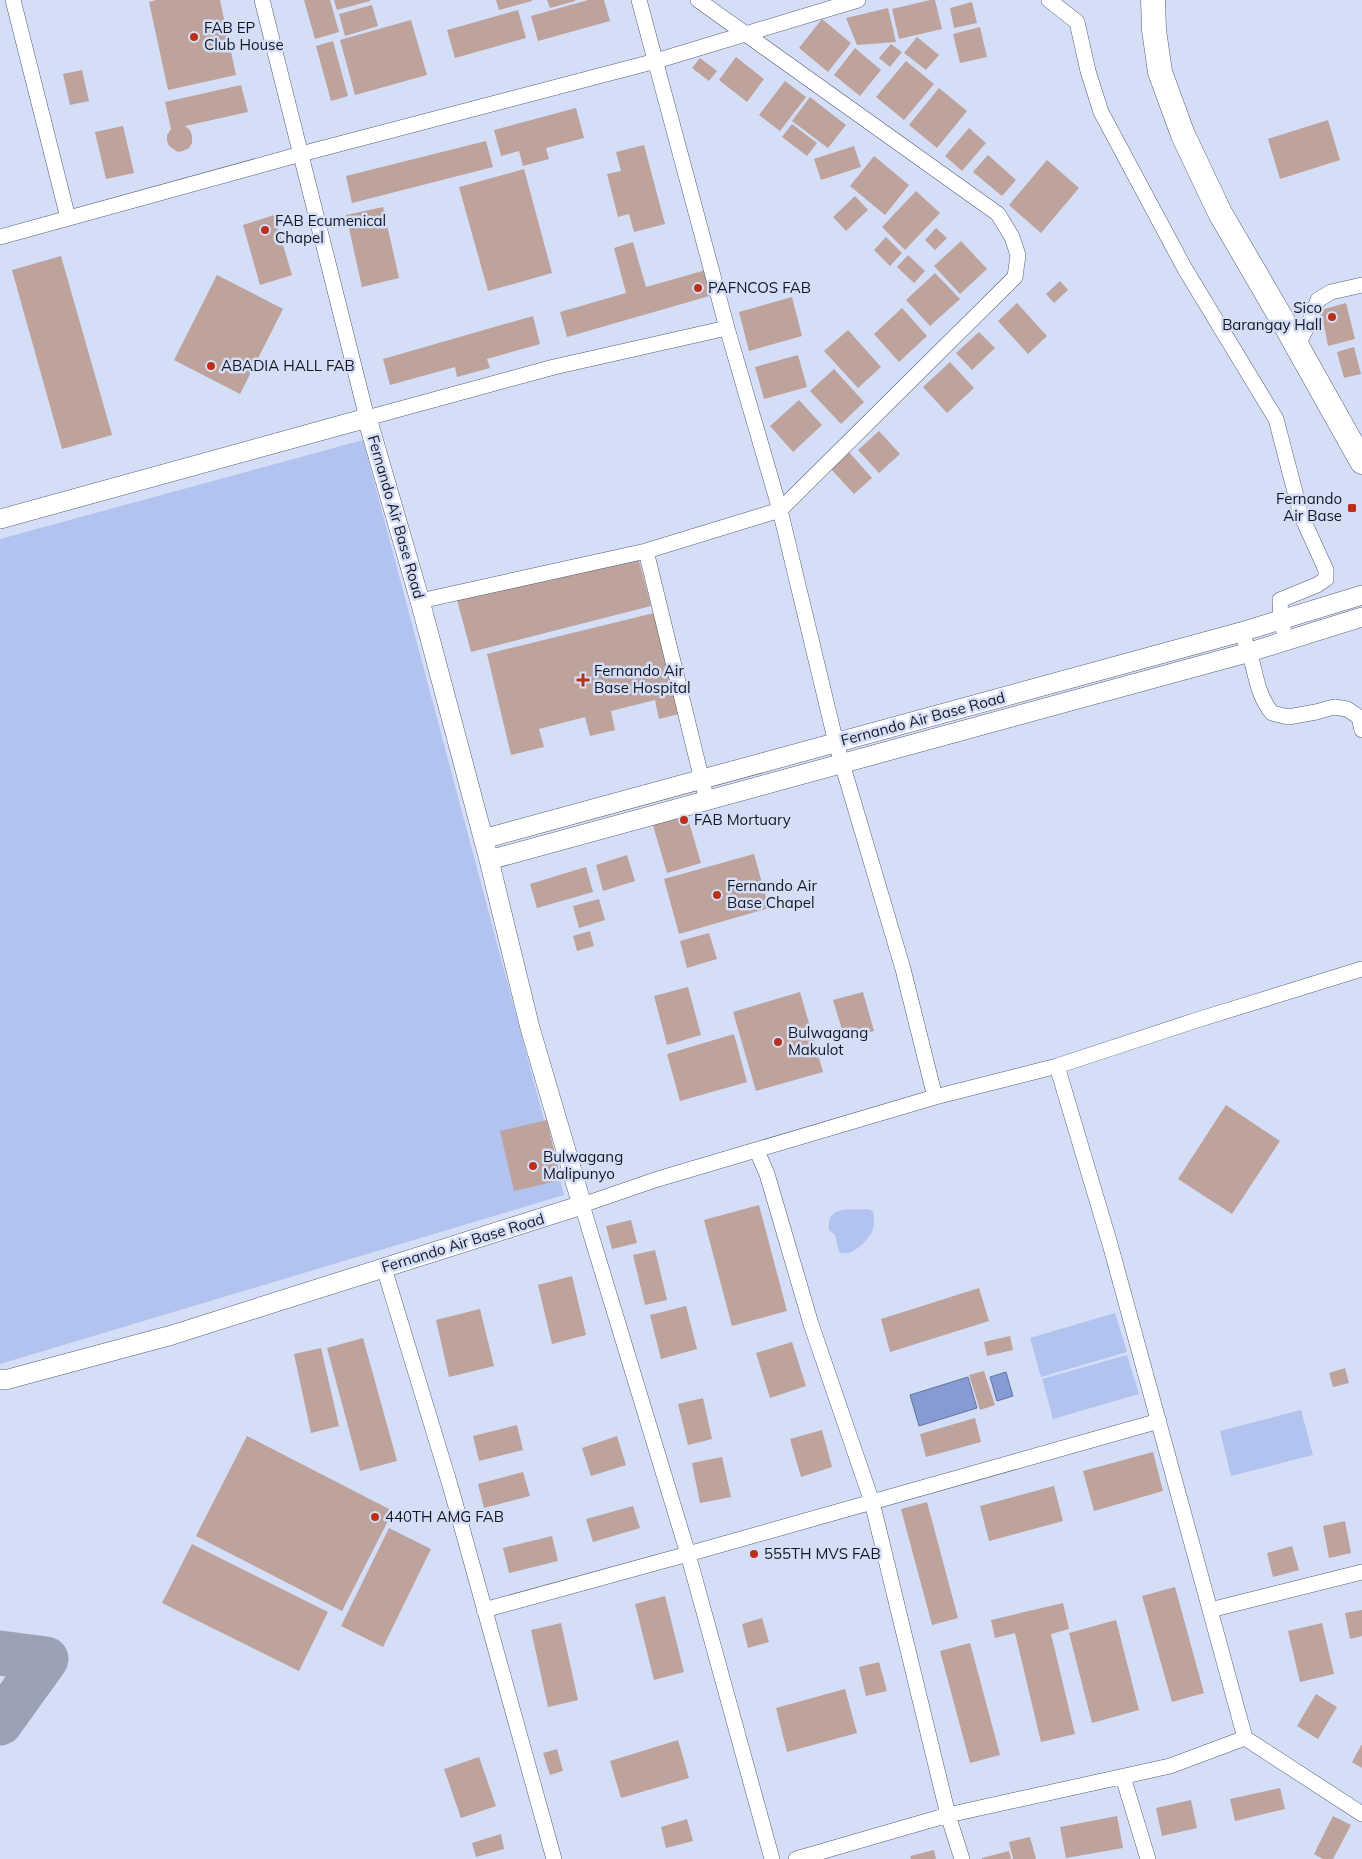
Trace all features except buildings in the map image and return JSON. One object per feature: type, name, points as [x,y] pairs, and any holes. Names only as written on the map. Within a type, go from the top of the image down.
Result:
[{"type":"highway","points":[[1153,0],[1154,30],[1160,72],[1183,136],[1220,213],[1362,462]]},
{"type":"street","points":[[13,0],[68,218]]},
{"type":"street","points":[[262,0],[367,418],[554,367],[727,328]]},
{"type":"street","points":[[638,0],[727,328],[780,510],[836,743],[903,969],[935,1097]]},
{"type":"street","points":[[420,601],[646,551],[780,510],[1015,277],[1018,255],[1012,237],[998,214],[698,0]]},
{"type":"street","points":[[0,237],[301,154],[656,61],[858,0]]},
{"type":"street","points":[[1049,0],[1077,22],[1088,71],[1101,112],[1185,269],[1276,419],[1301,516],[1326,570],[1326,579],[1317,585],[1280,600],[1281,620],[1286,640]]},
{"type":"street","points":[[1297,348],[1310,323],[1318,300],[1331,292],[1362,285]]},
{"type":"street","name":"Fernando Air Base Road","points":[[0,519],[367,418],[420,601],[489,860],[530,1028],[582,1205],[172,1334],[5,1380],[0,1379]]},
{"type":"street","points":[[646,551],[707,802]]},
{"type":"street","name":"Fernando Air Base Road","points":[[483,839],[1055,684],[1362,596]]},
{"type":"street","points":[[1338,602],[1342,604],[1354,620]]},
{"type":"street","points":[[1318,608],[1319,622],[1324,629]]},
{"type":"street","name":"Fernando Air Base Road","points":[[489,860],[707,802],[1250,652],[1354,620]]},
{"type":"street","points":[[1240,632],[1250,652],[1257,683],[1264,702],[1272,714],[1288,716],[1334,707],[1347,709],[1359,717],[1362,730]]},
{"type":"street","points":[[1086,675],[1081,681],[1080,686],[1082,691],[1089,696]]},
{"type":"street","points":[[1055,684],[1062,693],[1058,705]]},
{"type":"street","points":[[550,821],[557,842]]},
{"type":"street","points":[[772,1859],[688,1554],[582,1205],[658,1179],[935,1097],[1056,1066],[1362,969]]},
{"type":"street","points":[[1056,1066],[1110,1244],[1245,1738],[1362,1814]]},
{"type":"street","points":[[757,1151],[767,1174],[811,1324],[872,1502],[948,1815],[962,1859]]},
{"type":"street","points":[[384,1268],[450,1485],[554,1859]]},
{"type":"street","points":[[484,1610],[1159,1421]]},
{"type":"street","points":[[1210,1610],[1362,1572]]},
{"type":"street","points":[[796,1859],[948,1815],[1170,1766],[1245,1738]]},
{"type":"street","points":[[1123,1777],[1148,1859]]},
{"type":"shaded area","points":[[363,440],[564,1195],[0,1364],[0,539]]},
{"type":"shaded area","points":[[867,1209],[873,1211],[874,1224],[872,1232],[858,1248],[848,1253],[839,1252],[835,1235],[829,1230],[831,1216],[841,1210]]},
{"type":"shaded area","points":[[1115,1313],[1127,1352],[1041,1377],[1030,1338]]},
{"type":"shaded area","points":[[1127,1355],[1139,1394],[1053,1419],[1042,1379]]},
{"type":"shaded area","points":[[1006,1372],[1013,1396],[997,1401],[990,1377]]},
{"type":"shaded area","points":[[968,1377],[977,1408],[919,1426],[910,1395]]},
{"type":"shaded area","points":[[1301,1410],[1313,1455],[1231,1476],[1220,1431]]},
{"type":"taxiway","points":[[0,1653],[46,1659],[0,1723]]},
{"type":"place","name":"FAB EP Club House","points":[[194,37]]},
{"type":"place","name":"FAB Ecumenical Chapel","points":[[265,230]]},
{"type":"place","name":"PAFNCOS FAB","points":[[698,288]]},
{"type":"place","name":"Sico Barangay Hall","points":[[1332,317]]},
{"type":"place","name":"ABADIA HALL FAB","points":[[211,366]]},
{"type":"place","name":"Fernando Air Base","points":[[1352,508]]},
{"type":"place","name":"Fernando Air Base Hospital","points":[[583,680]]},
{"type":"place","name":"FAB Mortuary","points":[[684,820]]},
{"type":"place","name":"Fernando Air Base Chapel","points":[[717,895]]},
{"type":"place","name":"Bulwagang Makulot","points":[[778,1042]]},
{"type":"place","name":"Bulwagang Malipunyo","points":[[533,1166]]},
{"type":"place","name":"440TH AMG FAB","points":[[375,1517]]},
{"type":"place","name":"555TH MVS FAB","points":[[754,1554]]}]
